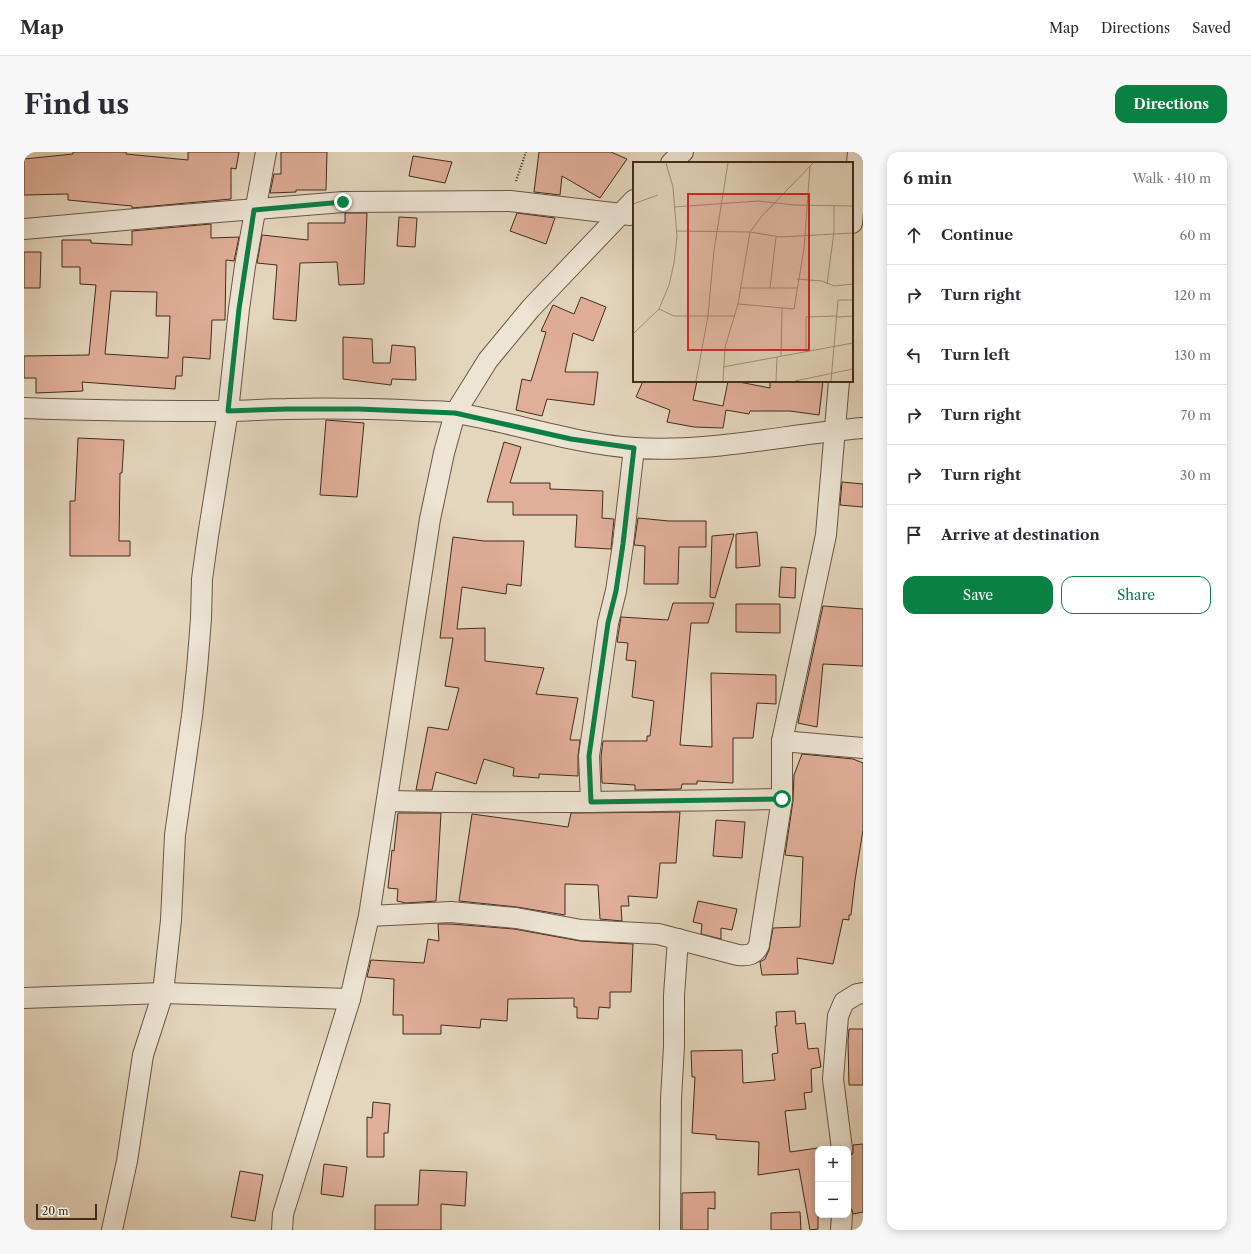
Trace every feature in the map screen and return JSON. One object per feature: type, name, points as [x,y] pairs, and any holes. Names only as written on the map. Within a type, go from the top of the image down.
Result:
[{"type":"street","points":[[112,1230],[127,1161],[143,1056],[163,993],[171,920],[175,835],[194,693],[200,626],[202,579],[228,411],[239,309],[254,210],[266,152]]},
{"type":"street","points":[[672,162],[683,152]]},
{"type":"street","points":[[853,211],[858,152]]},
{"type":"street","points":[[24,229],[343,202],[510,201],[630,210]]},
{"type":"street","points":[[282,1230],[283,1214],[350,999],[369,916],[430,519],[444,453],[455,413],[488,360],[531,308],[630,210]]},
{"type":"street","points":[[369,916],[451,912],[516,918],[581,930],[658,934],[745,956],[752,955],[757,950],[782,799],[782,741],[826,535],[839,382]]},
{"type":"street","points":[[24,408],[72,410],[228,411],[338,409],[455,413],[571,439],[634,448],[665,449],[757,442],[835,430],[863,428]]},
{"type":"street","points":[[591,802],[589,756],[608,623],[616,591],[623,544],[634,448]]},
{"type":"street","points":[[782,741],[863,748]]},
{"type":"street","points":[[387,801],[591,802],[782,799]]},
{"type":"street","points":[[670,1230],[671,1099],[674,1046],[674,996],[678,940]]},
{"type":"street","points":[[24,998],[163,993],[350,999]]},
{"type":"street","points":[[842,1146],[833,1079],[838,1016],[844,1002],[857,994],[863,993]]},
{"type":"street","points":[[841,1230],[842,1218]]},
{"type":"path","points":[[510,201],[526,152]]},
{"type":"building","points":[[73,152],[126,152],[126,154],[188,160],[188,152],[239,152],[236,169],[231,168],[231,199],[132,208],[132,206],[68,200],[68,194],[24,195],[24,159],[73,154]]},
{"type":"building","points":[[281,152],[327,152],[326,190],[296,190],[296,192],[270,193],[274,174],[281,174]]},
{"type":"building","points":[[539,152],[611,152],[627,159],[600,198],[562,176],[560,195],[534,192]]},
{"type":"building","points":[[413,156],[452,162],[445,183],[409,176]]},
{"type":"building","points":[[345,213],[367,213],[364,284],[339,285],[337,262],[300,263],[296,321],[273,319],[277,265],[257,263],[262,235],[308,240],[308,223],[345,223]]},
{"type":"building","points":[[517,213],[555,218],[546,244],[510,231]]},
{"type":"building","points":[[399,217],[417,218],[415,247],[397,246]]},
{"type":"building","points":[[211,224],[211,238],[239,237],[234,261],[226,260],[225,320],[212,320],[210,359],[183,357],[182,376],[176,376],[175,389],[82,382],[83,391],[36,393],[36,378],[24,378],[24,356],[89,355],[96,285],[80,284],[80,267],[62,267],[62,240],[91,240],[91,243],[132,245],[132,231]],"holes":[[[111,291],[157,292],[156,316],[170,316],[168,358],[105,354]]]},
{"type":"building","points":[[24,252],[41,252],[40,288],[24,288]]},
{"type":"building","points":[[581,297],[606,307],[593,341],[573,333],[565,372],[598,372],[594,405],[547,399],[542,416],[516,410],[522,379],[531,381],[546,332],[541,331],[553,305],[574,314]]},
{"type":"building","points":[[343,337],[372,339],[373,363],[390,363],[392,345],[415,347],[416,380],[392,379],[391,385],[343,379]]},
{"type":"building","points":[[643,382],[697,382],[693,400],[723,406],[728,382],[739,382],[770,388],[770,382],[823,382],[819,415],[790,411],[750,411],[749,414],[726,410],[723,428],[694,427],[667,422],[670,410],[636,397]]},
{"type":"building","points":[[326,420],[364,423],[357,497],[320,495]]},
{"type":"building","points":[[78,438],[124,440],[122,473],[120,473],[119,541],[130,541],[130,556],[70,556],[70,501],[75,501]]},
{"type":"building","points":[[504,442],[521,447],[510,483],[550,483],[550,489],[603,491],[602,518],[614,519],[611,549],[575,547],[577,515],[513,515],[513,502],[487,502]]},
{"type":"building","points":[[842,482],[863,484],[863,507],[840,505]]},
{"type":"building","points":[[638,518],[669,521],[706,521],[706,547],[679,547],[678,584],[644,584],[645,546],[634,545]]},
{"type":"building","points":[[757,532],[760,566],[736,568],[736,534]]},
{"type":"building","points":[[734,534],[715,598],[710,597],[712,536]]},
{"type":"building","points":[[453,537],[484,541],[524,541],[521,586],[507,584],[506,594],[462,587],[457,629],[485,628],[485,661],[544,668],[536,694],[578,698],[570,740],[580,740],[578,776],[539,774],[539,778],[513,776],[514,768],[484,759],[476,784],[436,772],[432,790],[416,790],[428,727],[448,730],[459,688],[445,686],[453,638],[440,638]]},
{"type":"building","points":[[781,567],[796,568],[795,598],[779,597]]},
{"type":"building","points":[[673,603],[714,603],[708,623],[691,623],[680,745],[712,747],[711,673],[776,675],[776,704],[757,703],[753,738],[733,738],[733,783],[697,781],[697,784],[682,784],[681,789],[635,790],[635,785],[602,783],[601,757],[603,741],[647,741],[647,736],[650,736],[654,701],[632,697],[636,661],[626,660],[628,643],[617,642],[621,617],[668,620]]},
{"type":"building","points":[[736,604],[780,604],[780,633],[736,632]]},
{"type":"building","points":[[823,606],[863,609],[863,666],[823,664],[817,727],[798,723]]},
{"type":"building","points":[[802,754],[853,759],[863,763],[863,830],[851,915],[849,915],[849,920],[843,919],[833,964],[797,958],[798,974],[762,975],[760,962],[765,959],[769,950],[773,928],[800,927],[803,857],[785,855],[793,801],[794,775]]},
{"type":"building","points":[[680,812],[676,863],[660,863],[657,898],[628,896],[629,906],[621,906],[622,921],[600,919],[598,885],[565,884],[565,915],[517,907],[459,901],[472,814],[568,827],[571,813]]},
{"type":"building","points":[[398,813],[441,813],[436,901],[406,903],[397,901],[398,889],[388,888]]},
{"type":"building","points":[[716,820],[745,822],[742,858],[713,856]]},
{"type":"building","points":[[698,901],[737,909],[732,930],[721,928],[721,939],[701,934],[702,924],[693,922]]},
{"type":"building","points":[[438,924],[514,929],[580,941],[633,944],[631,992],[610,992],[610,1008],[599,1007],[598,1019],[577,1018],[577,1007],[574,1007],[574,998],[508,999],[507,1021],[481,1019],[480,1028],[441,1025],[441,1034],[403,1034],[403,1015],[393,1015],[394,979],[367,977],[371,960],[424,963],[428,939],[439,941]]},
{"type":"building","points":[[795,1011],[796,1024],[805,1023],[808,1049],[818,1048],[821,1067],[811,1069],[812,1092],[804,1093],[806,1109],[785,1111],[790,1152],[815,1148],[815,1218],[818,1218],[818,1229],[810,1230],[799,1169],[758,1175],[759,1142],[716,1139],[716,1135],[692,1133],[695,1077],[692,1077],[691,1051],[742,1050],[743,1083],[775,1080],[772,1054],[778,1053],[775,1026],[777,1026],[776,1012]]},
{"type":"building","points":[[849,1029],[863,1029],[863,1085],[849,1085]]},
{"type":"building","points":[[373,1102],[390,1104],[388,1133],[384,1133],[384,1157],[367,1157],[367,1117],[372,1118]]},
{"type":"building","points":[[863,1144],[863,1212],[853,1214],[851,1209],[851,1155],[853,1153],[853,1145]]},
{"type":"building","points":[[324,1164],[347,1167],[343,1197],[321,1194]]},
{"type":"building","points":[[420,1170],[467,1172],[465,1206],[441,1204],[441,1230],[375,1230],[375,1205],[418,1205]]},
{"type":"building","points":[[240,1171],[263,1175],[255,1221],[231,1217]]},
{"type":"building","points":[[715,1192],[715,1209],[708,1208],[708,1230],[682,1230],[682,1193]]},
{"type":"building","points":[[800,1212],[801,1230],[771,1230],[771,1213]]},
{"type":"route","points":[[343,202],[254,210],[239,309],[228,411],[358,409],[455,413],[571,439],[634,448],[623,544],[616,591],[608,623],[599,695],[589,756],[591,802],[782,799]]}]
